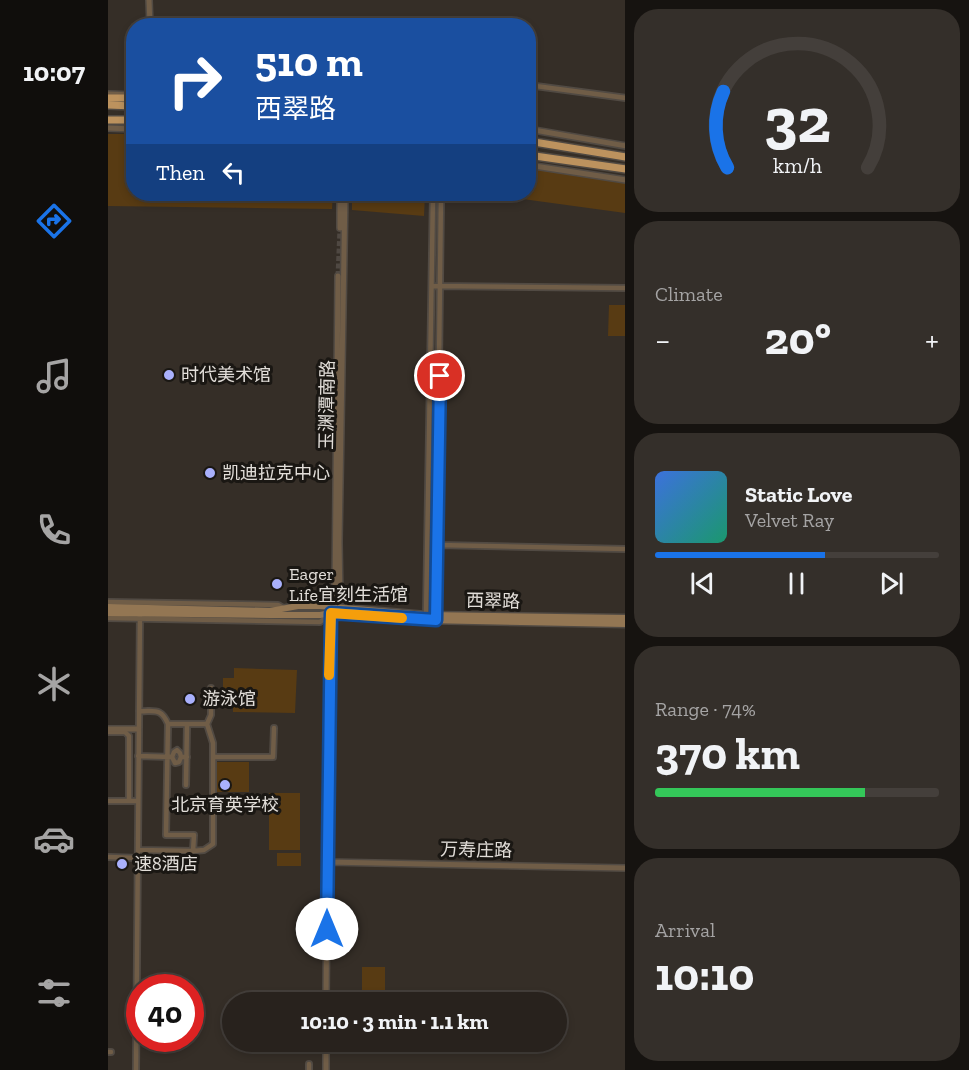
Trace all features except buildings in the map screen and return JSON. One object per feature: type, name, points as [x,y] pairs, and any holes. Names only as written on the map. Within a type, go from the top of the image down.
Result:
[{"type":"highway","points":[[108,96],[126,100]]},
{"type":"highway","points":[[108,105],[126,102]]},
{"type":"highway","points":[[108,120],[126,120]]},
{"type":"highway","points":[[536,143],[625,157]]},
{"type":"highway","points":[[536,156],[625,169]]},
{"type":"main road","name":"西翠路","points":[[108,607],[140,613],[270,611],[298,606],[436,618],[625,624]]},
{"type":"main road","name":"西翠路","points":[[108,613],[320,615],[333,610]]},
{"type":"main road","name":"西翠路","points":[[436,618],[625,618]]},
{"type":"street","points":[[149,0],[150,18]]},
{"type":"street","points":[[536,86],[625,98]]},
{"type":"street","points":[[108,128],[126,129]]},
{"type":"street","points":[[536,130],[625,146]]},
{"type":"street","points":[[536,166],[625,180]]},
{"type":"street","name":"玉渊潭南路","points":[[340,228],[342,201]]},
{"type":"street","name":"玉渊潭南路","points":[[333,610],[340,599],[341,567],[339,542],[343,201]]},
{"type":"street","points":[[426,617],[433,201]]},
{"type":"street","points":[[436,618],[441,201]]},
{"type":"street","name":"玉渊潭南路","points":[[326,992],[339,276]]},
{"type":"street","points":[[433,286],[625,288]]},
{"type":"street","points":[[438,545],[625,549]]},
{"type":"street","points":[[108,602],[278,605],[283,608]]},
{"type":"street","points":[[108,618],[140,613],[136,1070]]},
{"type":"street","points":[[138,850],[194,851],[204,850],[213,844],[213,743],[207,724],[211,715],[211,688]]},
{"type":"street","points":[[139,711],[159,711],[165,715],[168,724],[170,757],[166,835],[194,835],[194,851]]},
{"type":"street","points":[[168,724],[207,724]]},
{"type":"street","points":[[186,785],[184,757],[187,724]]},
{"type":"street","points":[[213,757],[273,758],[274,728]]},
{"type":"street","points":[[108,730],[138,729]]},
{"type":"street","points":[[108,730],[125,732],[129,736],[129,801]]},
{"type":"street","points":[[170,757],[176,750],[184,757]]},
{"type":"street","points":[[138,756],[170,757]]},
{"type":"street","points":[[108,801],[137,801]]},
{"type":"street","points":[[108,857],[139,858]]},
{"type":"street","name":"万寿庄路","points":[[327,862],[625,868]]},
{"type":"street","points":[[326,1052],[326,1070]]},
{"type":"street","points":[[309,1064],[309,1070]]},
{"type":"shaded area","points":[[108,134],[126,134],[126,201],[333,201],[332,209],[108,206]]},
{"type":"shaded area","points":[[536,169],[625,183],[625,213],[536,201]]},
{"type":"shaded area","points":[[352,201],[425,201],[424,216],[352,210]]},
{"type":"shaded area","points":[[609,305],[625,305],[625,336],[608,336]]},
{"type":"shaded area","points":[[234,668],[297,670],[295,713],[233,712],[233,699],[223,699],[223,678],[234,678]]},
{"type":"shaded area","points":[[214,762],[249,762],[249,792],[214,792]]},
{"type":"shaded area","points":[[269,793],[300,793],[300,850],[269,850]]},
{"type":"shaded area","points":[[277,853],[301,853],[301,866],[277,866]]},
{"type":"shaded area","points":[[362,967],[385,967],[385,992],[362,992]]},
{"type":"tunnel","points":[[338,276],[340,228]]},
{"type":"slow traffic","points":[[329,675],[331,613],[402,618]]},
{"type":"place","name":"时代美术馆","points":[[169,375]]},
{"type":"place","name":"凯迪拉克中心","points":[[210,473]]},
{"type":"place","name":"Eager Life宜刻生活馆","points":[[277,584]]},
{"type":"place","name":"游泳馆","points":[[190,699]]},
{"type":"place","name":"北京育英学校","points":[[225,785]]},
{"type":"place","name":"速8酒店","points":[[122,864]]},
{"type":"route","points":[[327,929],[331,613],[436,620],[440,376]]}]
